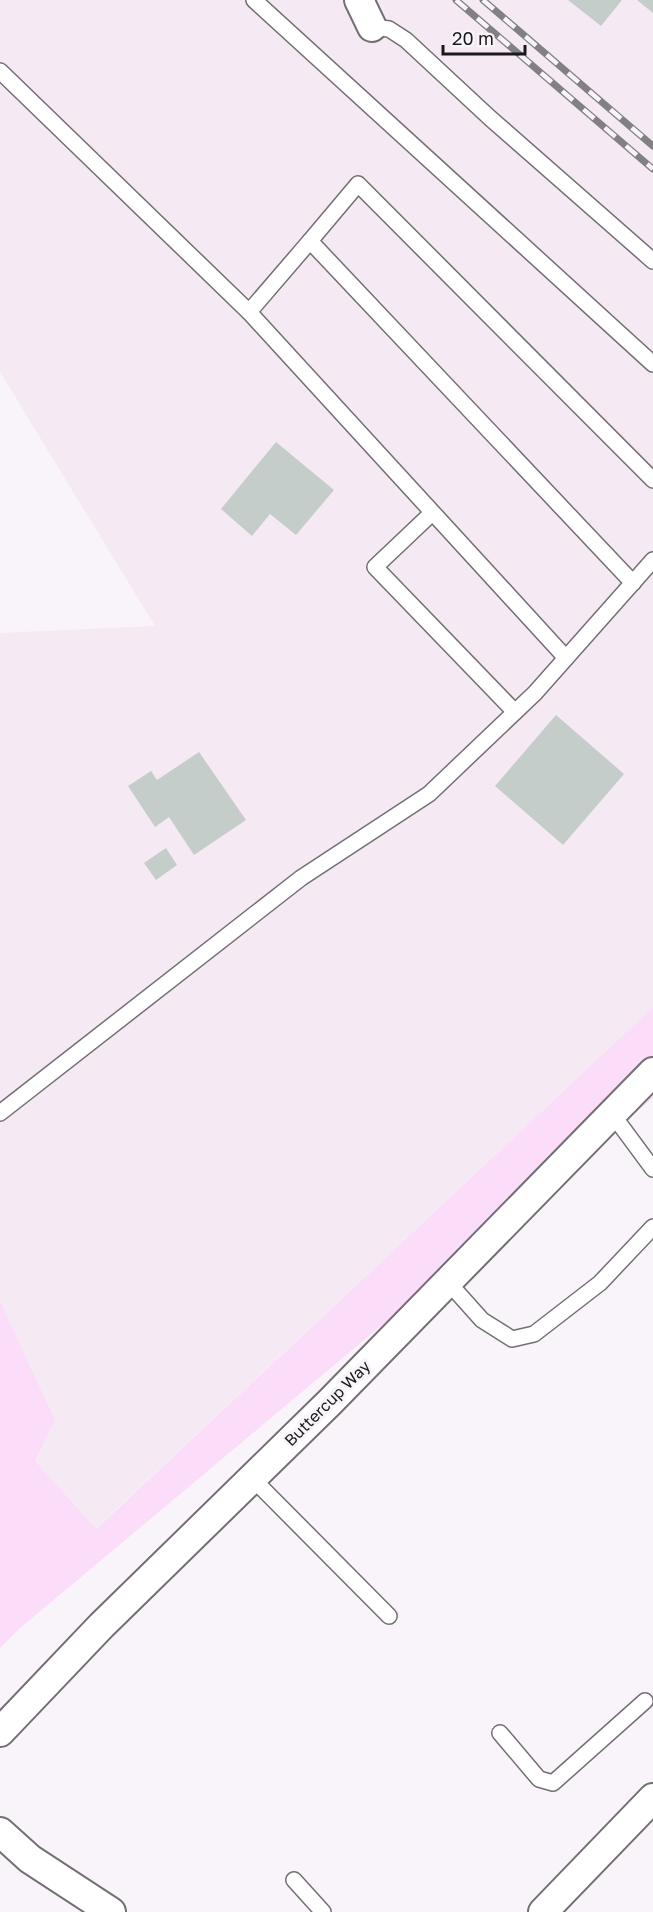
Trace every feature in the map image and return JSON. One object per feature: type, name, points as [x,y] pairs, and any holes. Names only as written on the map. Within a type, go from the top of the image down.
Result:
[{"type":"street","points":[[359,0],[372,27]]},
{"type":"street","name":"Buttercup Way","points":[[0,1732],[101,1626],[448,1282],[653,1072]]},
{"type":"street","points":[[543,1912],[653,1798]]},
{"type":"street","points":[[0,1832],[30,1859],[111,1912]]},
{"type":"lane","points":[[254,0],[653,364]]},
{"type":"lane","points":[[372,27],[389,29],[406,40],[490,118],[653,261]]},
{"type":"lane","points":[[0,71],[249,312],[566,658]]},
{"type":"lane","points":[[249,312],[358,184],[653,480]]},
{"type":"lane","points":[[310,241],[633,583]]},
{"type":"lane","points":[[432,513],[375,567],[515,712]]},
{"type":"lane","points":[[0,1113],[301,878],[429,794],[515,712],[653,560]]},
{"type":"lane","points":[[613,1115],[653,1169]]},
{"type":"lane","points":[[448,1282],[482,1320],[512,1339],[534,1334],[600,1283],[653,1227]]},
{"type":"lane","points":[[252,1478],[389,1616]]},
{"type":"lane","points":[[500,1733],[539,1779],[553,1783],[650,1701]]},
{"type":"lane","points":[[294,1880],[323,1912]]},
{"type":"shaded area","points":[[0,0],[653,0],[653,1007],[95,1529],[35,1461],[55,1420],[0,1301],[0,633],[155,626],[0,372]]},
{"type":"shaded area","points":[[653,1007],[653,1098],[19,1629],[0,1648],[0,1301],[55,1420],[35,1461],[96,1529]]},
{"type":"building","points":[[568,0],[622,0],[601,26]]},
{"type":"building","points":[[637,0],[653,0],[653,13]]},
{"type":"building","points":[[276,442],[334,490],[296,535],[270,514],[252,536],[221,509]]},
{"type":"building","points":[[556,715],[624,774],[563,845],[495,786]]},
{"type":"building","points":[[199,752],[246,820],[194,855],[169,817],[155,827],[128,786],[151,771],[157,780]]},
{"type":"building","points":[[166,848],[177,865],[156,880],[144,863]]},
{"type":"railway","points":[[456,0],[653,169]]},
{"type":"railway","points":[[483,0],[653,146]]}]
